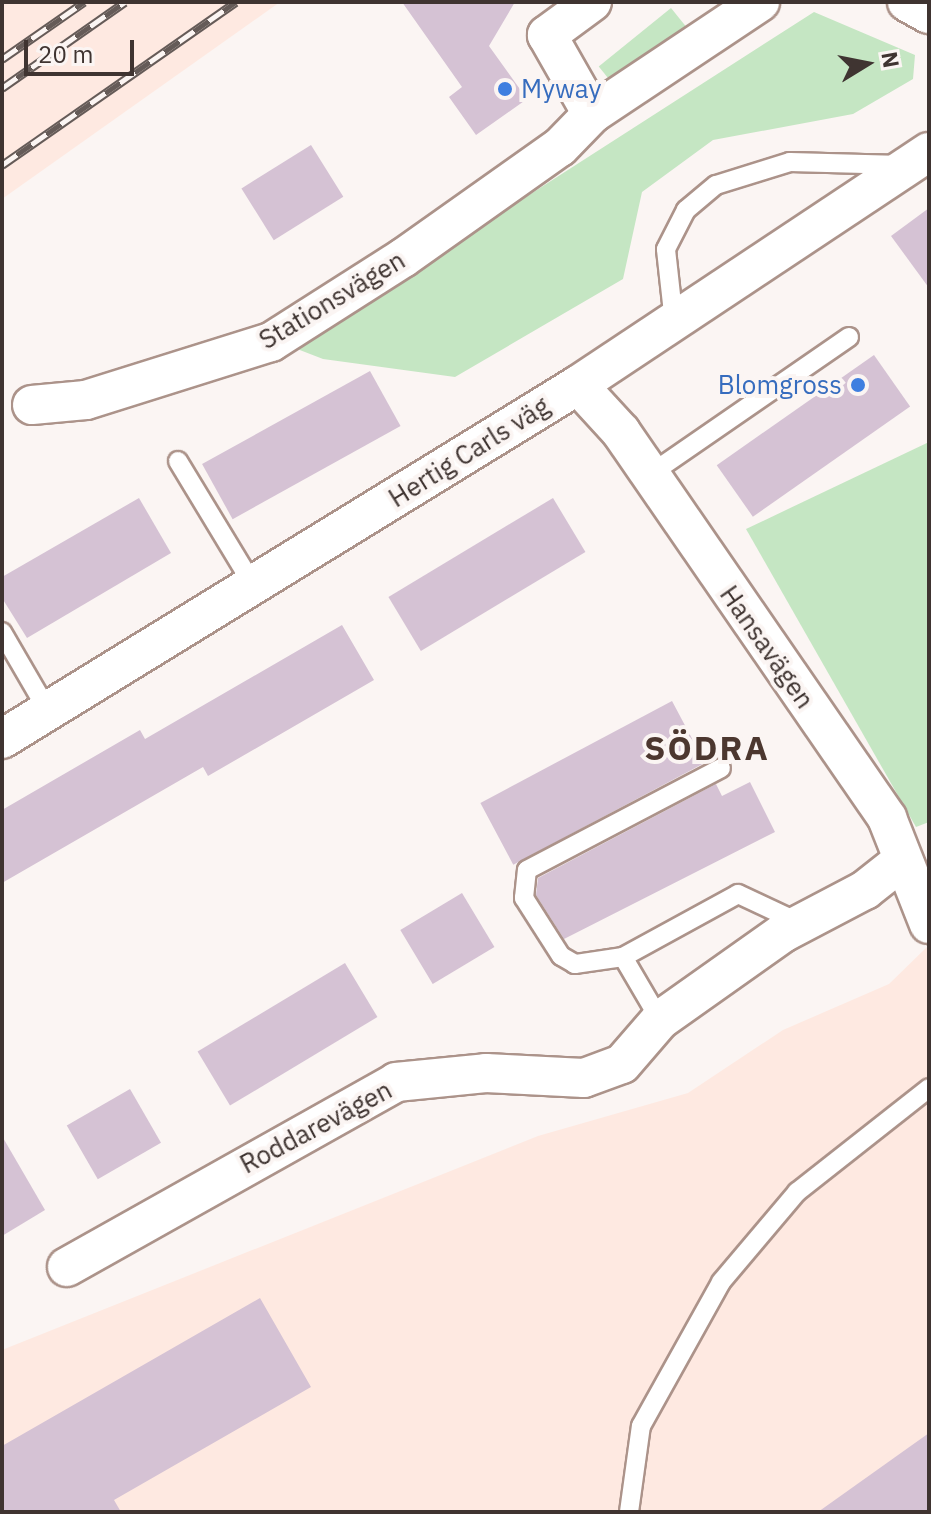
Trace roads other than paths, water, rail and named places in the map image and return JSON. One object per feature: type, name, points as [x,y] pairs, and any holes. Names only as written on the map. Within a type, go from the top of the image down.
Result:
[{"type":"street","points":[[592,2],[547,35],[592,114]]},
{"type":"street","name":"Stationsvägen","points":[[32,405],[86,400],[271,342],[403,258],[547,156],[592,114],[760,2]]},
{"type":"street","points":[[907,2],[929,14]]},
{"type":"street","name":"Hertig Carls väg","points":[[2,739],[578,385],[919,159]]},
{"type":"street","name":"Hansavägen","points":[[578,385],[621,432],[887,818],[929,924]]},
{"type":"street","name":"Roddarevägen","points":[[67,1267],[396,1082],[486,1073],[584,1078],[622,1064],[660,1020],[783,933],[805,925],[865,890],[903,860]]},
{"type":"lane","points":[[674,323],[666,249],[686,210],[716,185],[790,162],[919,159]]},
{"type":"lane","points":[[649,475],[849,337]]},
{"type":"lane","points":[[178,461],[253,585]]},
{"type":"lane","points":[[2,632],[48,711]]},
{"type":"lane","points":[[721,768],[527,870],[524,898],[561,956],[575,964],[623,957],[738,894],[805,925]]},
{"type":"lane","points":[[623,957],[660,1020]]},
{"type":"lane","points":[[629,1512],[641,1426],[721,1282],[797,1192],[929,1088]]},
{"type":"railway","points":[[2,59],[84,2]]},
{"type":"railway","points":[[2,88],[125,2]]},
{"type":"railway","points":[[2,165],[236,2]]},
{"type":"place","name":"Myway","points":[[505,89]]},
{"type":"place","name":"Blomgross","points":[[858,385]]},
{"type":"district","name":"SÖDRA","points":[[707,748]]}]
